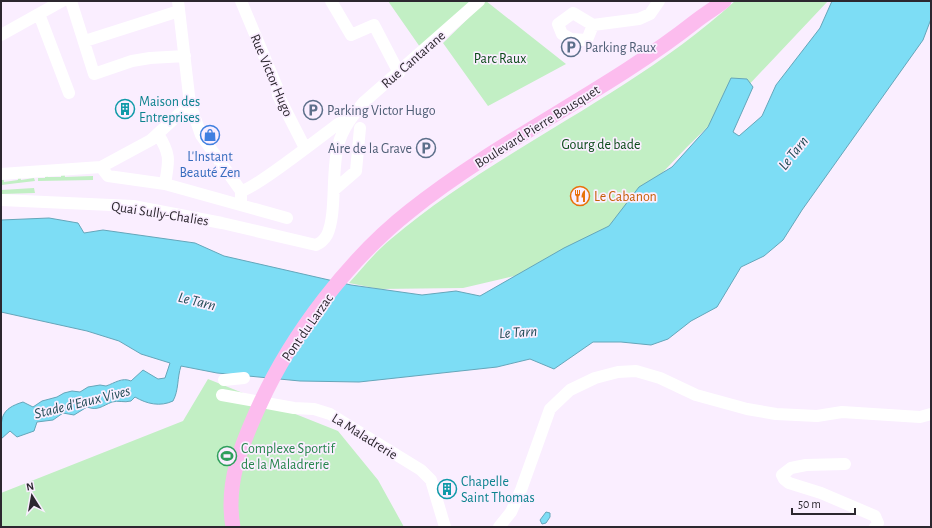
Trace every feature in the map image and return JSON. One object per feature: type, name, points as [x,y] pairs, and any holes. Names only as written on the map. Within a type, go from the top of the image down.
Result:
[{"type":"main road","name":"Boulevard Pierre Bousquet","points":[[698,19],[713,1]]},
{"type":"main road","name":"Boulevard Pierre Bousquet","points":[[381,238],[409,212],[458,176],[492,153],[643,61],[724,1]]},
{"type":"main road","name":"Pont du Larzac","points":[[233,527],[231,503],[235,466],[249,428],[282,360],[300,332],[329,294],[381,238]]},
{"type":"street","points":[[1,35],[62,1]]},
{"type":"street","points":[[71,1],[94,74],[150,58],[185,56]]},
{"type":"street","name":"Rue Victor Hugo","points":[[241,1],[277,87],[278,95],[305,148]]},
{"type":"street","points":[[331,1],[351,35],[374,25],[399,73]]},
{"type":"street","name":"Rue Cantarane","points":[[316,245],[322,242],[330,226],[334,190],[334,170],[338,145],[349,119],[364,102],[399,73],[479,1]]},
{"type":"street","points":[[593,25],[639,19],[650,14],[659,1]]},
{"type":"street","points":[[84,41],[179,6],[190,104],[201,135],[241,191],[241,204]]},
{"type":"street","points":[[39,14],[70,93]]},
{"type":"street","points":[[104,172],[151,140],[190,104]]},
{"type":"street","name":"Rue Cantarane","points":[[241,191],[247,190],[262,180],[338,124],[349,119]]},
{"type":"street","points":[[334,190],[356,171],[360,128]]},
{"type":"street","points":[[158,134],[166,148],[169,159],[165,184]]},
{"type":"street","points":[[1,174],[104,172],[165,184],[287,218]]},
{"type":"street","name":"Quai Sully-Chalies","points":[[1,200],[133,206],[222,223],[316,245]]},
{"type":"street","points":[[499,527],[511,512],[521,490],[550,409],[570,390],[595,378],[618,372],[636,371],[660,378],[696,395],[776,414],[817,416],[842,412],[920,417],[931,414]]},
{"type":"street","points":[[224,380],[244,378]]},
{"type":"street","name":"La Maladrerie","points":[[222,395],[294,408],[314,409],[330,414],[421,470],[431,480],[445,527]]},
{"type":"street","points":[[845,464],[791,468],[782,476],[790,483],[821,493],[875,516],[878,523],[875,527]]},
{"type":"green space","points":[[388,1],[470,1],[470,2],[420,47]]},
{"type":"green space","name":"Parc Raux","points":[[486,1],[566,64],[488,106],[443,43]]},
{"type":"green space","name":"Gourg de bade","points":[[735,1],[828,1],[728,107],[687,147],[603,235],[532,272],[463,288],[379,289],[349,283],[385,244],[432,207],[475,177],[652,66],[695,35]]},
{"type":"green space","points":[[45,171],[47,171],[48,177],[61,177],[61,171],[64,171],[65,177],[93,176],[93,180],[38,181],[38,178],[45,178]]},
{"type":"green space","points":[[17,174],[20,174],[21,180],[34,178],[35,181],[1,185],[3,175],[4,182],[18,180]]},
{"type":"green space","points":[[34,188],[35,193],[1,194],[1,190]]},
{"type":"green space","name":"Complexe Sportif de la Maladrerie","points":[[208,379],[338,431],[378,480],[404,527],[1,527],[1,493],[183,421]]},
{"type":"water","points":[[832,1],[931,1],[931,19],[923,40],[802,210],[783,240],[764,256],[741,267],[717,307],[691,321],[668,339],[651,345],[621,342],[593,342],[554,369],[530,359],[497,367],[359,382],[300,381],[217,373],[181,366],[173,401],[163,404],[154,404],[135,397],[131,401],[126,402],[114,401],[100,408],[87,407],[74,415],[63,413],[53,420],[37,422],[34,431],[17,437],[10,431],[1,439],[3,415],[15,405],[23,402],[33,407],[42,401],[57,397],[64,393],[72,391],[80,392],[88,387],[100,385],[106,386],[122,380],[131,381],[143,370],[158,379],[165,378],[170,363],[141,354],[119,341],[87,331],[1,312],[1,220],[49,218],[78,223],[84,233],[103,230],[195,243],[224,256],[351,285],[422,295],[456,291],[480,296],[564,248],[609,226],[639,187],[672,167],[708,127],[731,78],[747,79],[753,87],[733,132],[739,136],[762,116],[776,85],[820,28]]},
{"type":"water","points":[[546,512],[550,513],[550,517],[546,523],[542,524],[540,520]]},
{"type":"place","name":"Parking Raux","points":[[571,47]]},
{"type":"place","name":"Maison des Entreprises","points":[[125,109]]},
{"type":"place","name":"Parking Victor Hugo","points":[[313,110]]},
{"type":"place","name":"L'Instant Beauté Zen","points":[[210,135]]},
{"type":"place","name":"Aire de la Grave","points":[[426,148]]},
{"type":"place","name":"Le Cabanon","points":[[580,196]]},
{"type":"place","name":"Complexe Sportif de la Maladrerie","points":[[227,456]]},
{"type":"place","name":"Chapelle Saint Thomas","points":[[447,489]]},
{"type":"water label","name":"Le Tarn","points":[[793,153]]},
{"type":"water label","name":"Le Tarn","points":[[197,301]]},
{"type":"water label","name":"Le Tarn","points":[[518,332]]},
{"type":"water label","name":"Stade d'Eaux Vives","points":[[82,402]]}]
